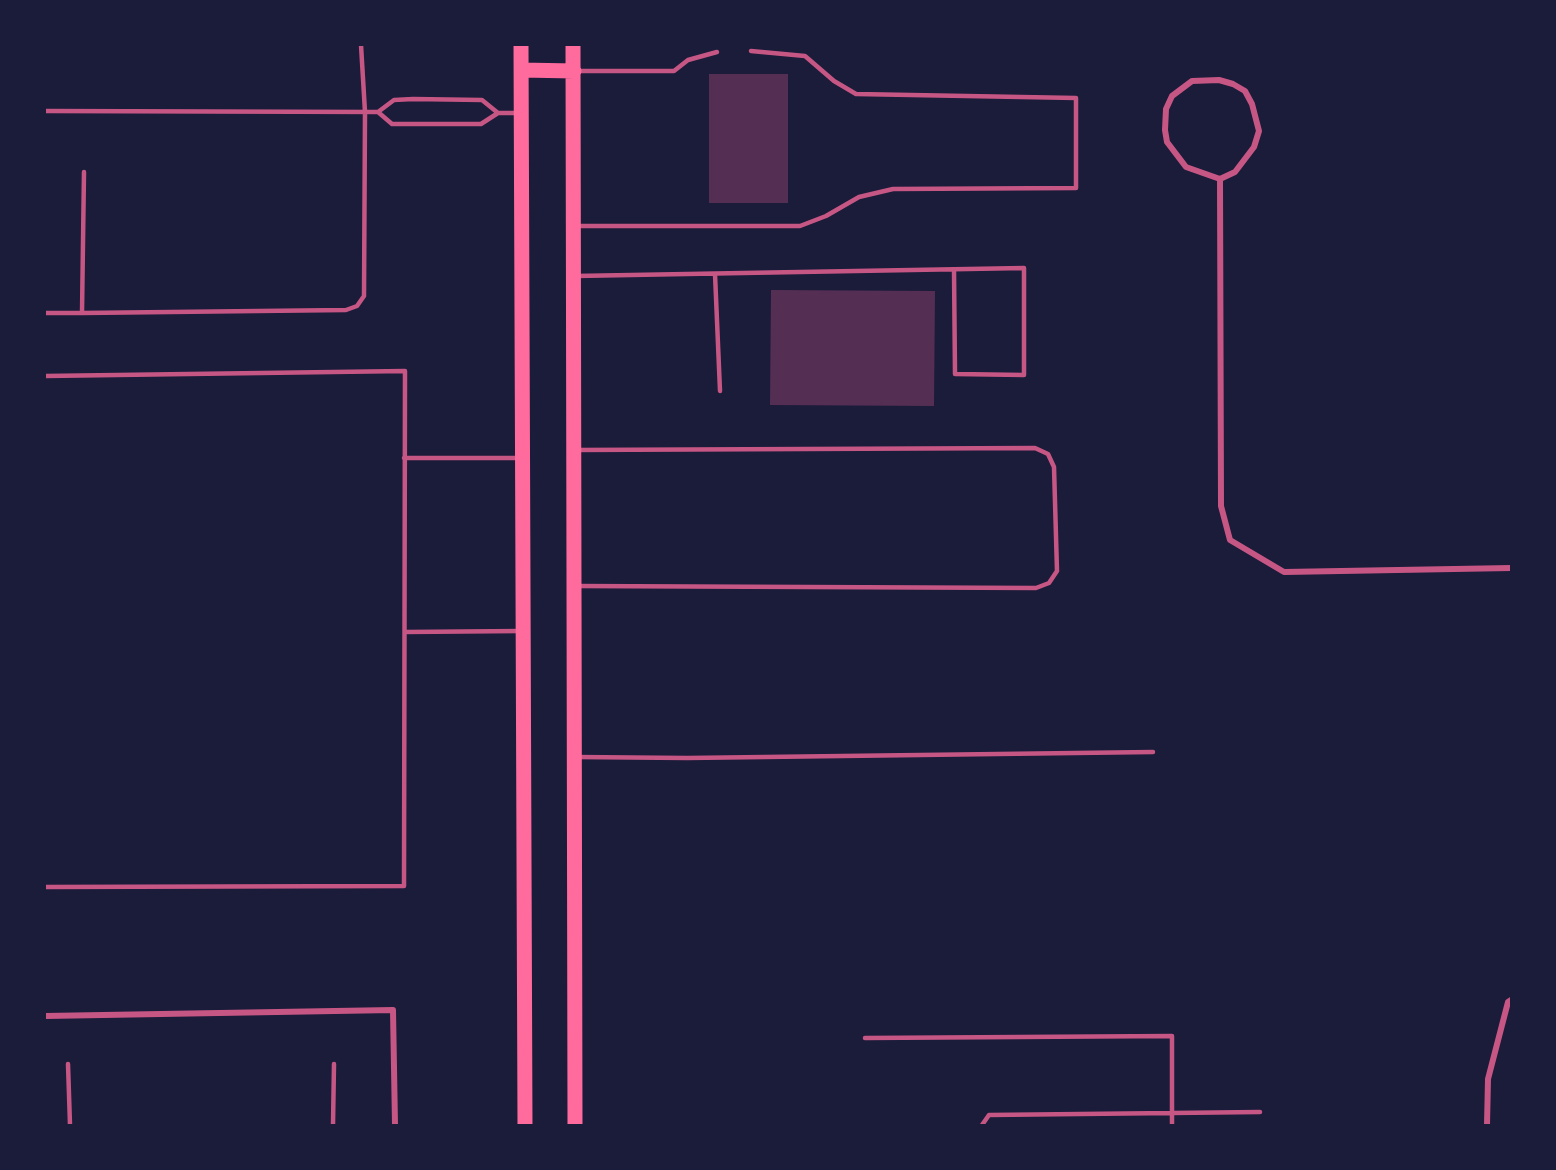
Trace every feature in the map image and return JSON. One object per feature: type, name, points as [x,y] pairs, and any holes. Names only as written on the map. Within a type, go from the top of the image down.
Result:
[{"type":"main road","points":[[521,45],[525,1125]]},
{"type":"main road","points":[[573,45],[575,1125]]},
{"type":"main road","points":[[522,70],[574,71]]},
{"type":"street","points":[[1219,80],[1233,84],[1245,91],[1252,104],[1258,131],[1254,147],[1235,172],[1220,179],[1186,166],[1167,142],[1166,109],[1172,96],[1192,81],[1219,80]]},
{"type":"street","points":[[1220,179],[1221,506],[1230,540],[1284,572],[1511,568]]},
{"type":"street","points":[[1486,1125],[1488,1079],[1510,1001]]},
{"type":"street","points":[[45,1016],[393,1010],[395,1125]]},
{"type":"lane","points":[[45,313],[346,310],[357,306],[364,296],[365,112],[361,45]]},
{"type":"lane","points":[[573,226],[800,226],[826,216],[859,197],[893,189],[1076,188],[1076,98],[856,94],[834,81],[805,56],[751,51]]},
{"type":"lane","points":[[574,71],[674,71],[688,60],[717,52]]},
{"type":"lane","points":[[45,111],[378,112],[394,99],[482,100],[498,113]]},
{"type":"lane","points":[[378,112],[392,124],[481,124],[498,113],[522,113]]},
{"type":"lane","points":[[82,313],[84,172]]},
{"type":"lane","points":[[573,276],[1024,268],[1024,375],[955,374],[954,270]]},
{"type":"lane","points":[[715,274],[720,391]]},
{"type":"lane","points":[[45,376],[405,371],[404,886],[45,887]]},
{"type":"lane","points":[[573,586],[1036,588],[1048,583],[1056,571],[1054,466],[1048,454],[1035,448],[574,450]]},
{"type":"lane","points":[[404,458],[523,458]]},
{"type":"lane","points":[[405,632],[523,631]]},
{"type":"lane","points":[[573,757],[687,758],[1153,752]]},
{"type":"lane","points":[[865,1038],[1172,1036],[1172,1125]]},
{"type":"lane","points":[[68,1064],[70,1125]]},
{"type":"lane","points":[[333,1125],[334,1064]]},
{"type":"lane","points":[[982,1125],[989,1115],[1260,1112]]},
{"type":"building","points":[[709,74],[788,74],[788,203],[709,203]]},
{"type":"building","points":[[771,290],[935,291],[934,406],[770,405]]}]
